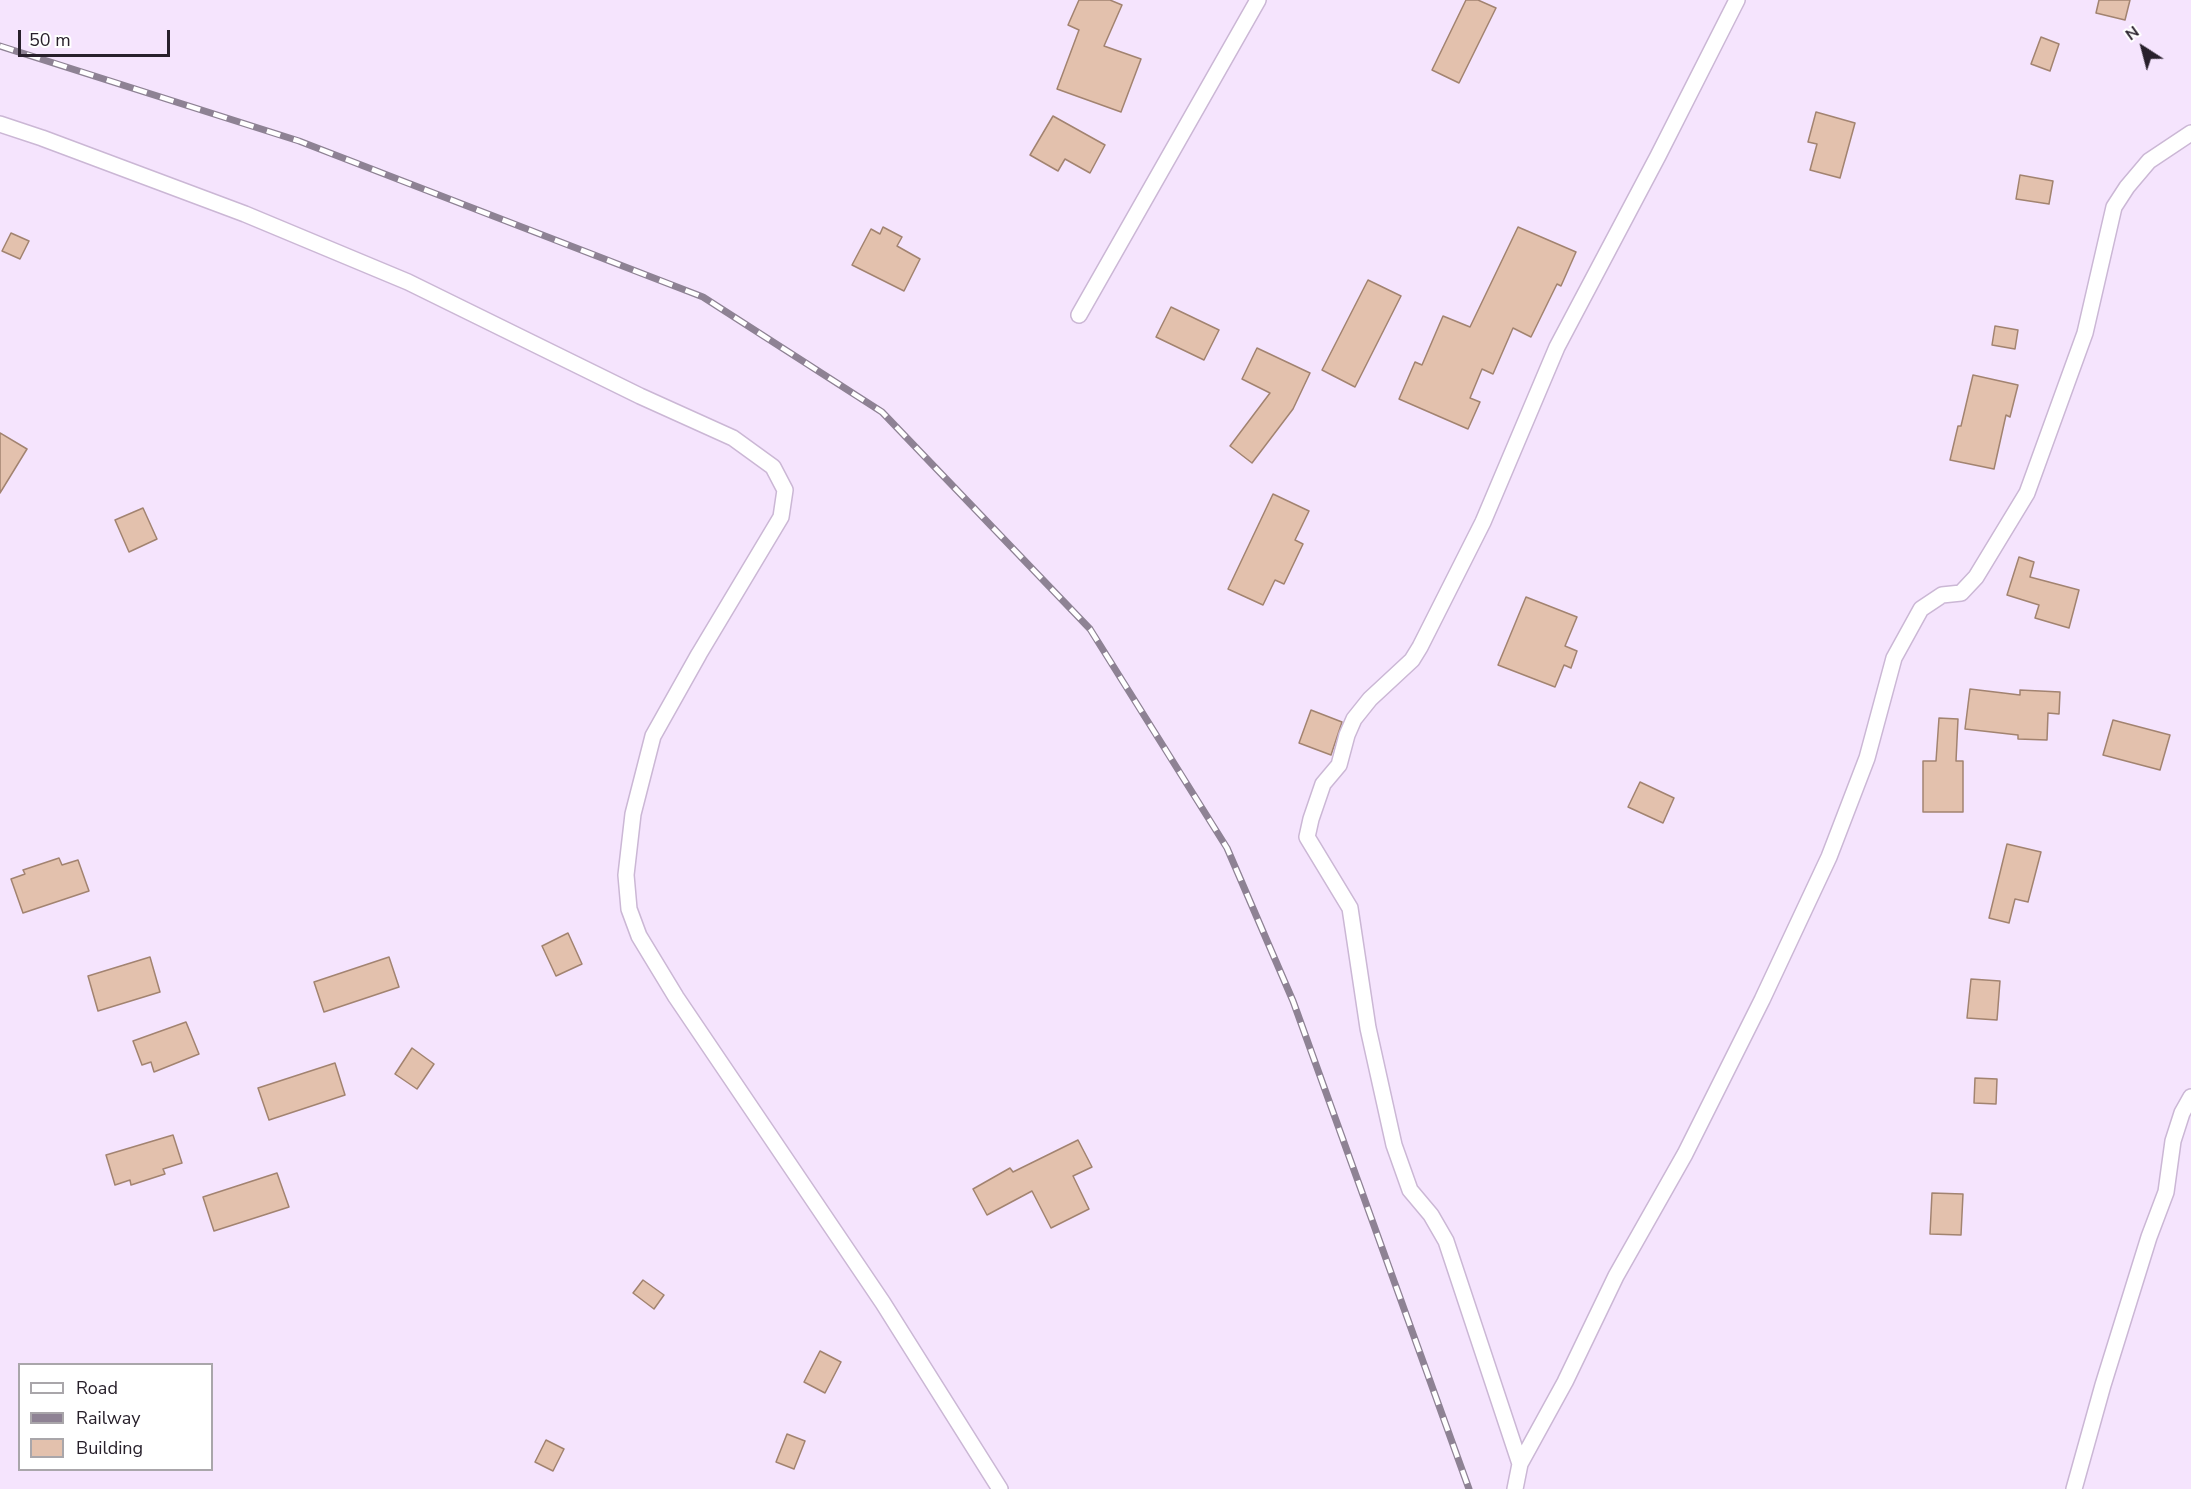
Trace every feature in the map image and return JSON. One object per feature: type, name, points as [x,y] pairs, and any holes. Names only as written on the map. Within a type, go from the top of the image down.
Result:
[{"type":"street","points":[[1079,315],[1258,0]]},
{"type":"street","points":[[1520,1464],[1446,1241],[1431,1215],[1410,1190],[1394,1145],[1368,1028],[1350,908],[1307,837],[1323,784],[1339,765],[1354,719],[1370,699],[1412,660],[1420,647],[1483,522],[1557,347],[1737,0]]},
{"type":"street","points":[[0,124],[245,213],[408,282],[640,396],[733,438],[774,467],[785,490],[781,517],[653,736],[633,814],[626,875],[629,909],[639,936],[676,997],[883,1303],[1000,1489]]},
{"type":"street","points":[[1515,1489],[1520,1464],[1565,1382],[1616,1276],[1685,1155],[1829,858],[1867,758],[1893,657],[1921,609],[1942,595],[1961,593],[1976,578],[2027,494],[2085,333],[2114,207],[2149,161],[2191,133]]},
{"type":"street","points":[[2074,1489],[2103,1384],[2149,1237],[2166,1192],[2173,1141],[2182,1113],[2191,1097]]},
{"type":"building","points":[[1079,0],[1110,0],[1122,5],[1104,46],[1141,59],[1121,112],[1057,89],[1079,30],[1068,25]]},
{"type":"building","points":[[1466,0],[1478,0],[1496,8],[1459,83],[1432,70]]},
{"type":"building","points":[[2099,0],[2130,0],[2125,20],[2096,13]]},
{"type":"building","points":[[2041,37],[2059,44],[2050,71],[2031,64]]},
{"type":"building","points":[[1816,112],[1855,123],[1840,178],[1810,170],[1817,144],[1808,142]]},
{"type":"building","points":[[1053,116],[1105,145],[1090,173],[1065,159],[1058,171],[1030,155]]},
{"type":"building","points":[[2020,175],[2053,181],[2049,204],[2016,199]]},
{"type":"building","points":[[883,227],[902,237],[897,246],[920,259],[904,291],[852,265],[871,229],[880,234]]},
{"type":"building","points":[[1518,227],[1576,252],[1561,286],[1557,284],[1531,337],[1513,328],[1493,374],[1482,369],[1470,398],[1480,402],[1468,429],[1399,399],[1415,362],[1422,365],[1443,316],[1470,327]]},
{"type":"building","points":[[11,233],[29,241],[20,259],[2,251]]},
{"type":"building","points":[[1368,280],[1401,296],[1355,387],[1322,370]]},
{"type":"building","points":[[1171,307],[1219,330],[1204,360],[1156,337]]},
{"type":"building","points":[[1995,326],[2018,330],[2015,349],[1992,345]]},
{"type":"building","points":[[1257,348],[1310,373],[1293,409],[1252,463],[1230,446],[1270,393],[1242,379]]},
{"type":"building","points":[[1973,375],[2018,385],[2010,417],[2006,415],[1994,469],[1950,460]]},
{"type":"building","points":[[0,433],[27,449],[0,493]]},
{"type":"building","points":[[1273,494],[1309,511],[1295,540],[1303,544],[1284,584],[1275,580],[1263,605],[1228,589]]},
{"type":"building","points":[[143,508],[157,539],[129,552],[115,520]]},
{"type":"building","points":[[2019,557],[2034,562],[2030,577],[2079,590],[2069,628],[2035,618],[2039,605],[2007,595]]},
{"type":"building","points":[[1526,597],[1577,617],[1565,646],[1577,651],[1571,668],[1564,665],[1555,687],[1498,665]]},
{"type":"building","points":[[1970,689],[2020,695],[2020,690],[2060,692],[2059,714],[2048,713],[2047,740],[2018,739],[2018,735],[1965,729]]},
{"type":"building","points":[[1311,710],[1342,722],[1331,755],[1299,743]]},
{"type":"building","points":[[1939,718],[1958,719],[1956,761],[1963,761],[1963,812],[1923,812],[1923,761],[1936,761]]},
{"type":"building","points":[[2113,720],[2170,735],[2160,770],[2103,755]]},
{"type":"building","points":[[1640,782],[1674,798],[1663,823],[1628,807]]},
{"type":"building","points":[[2007,844],[2041,852],[2028,902],[2015,899],[2009,923],[1989,918]]},
{"type":"building","points":[[59,858],[62,865],[78,860],[89,891],[23,913],[11,879],[25,874],[23,870]]},
{"type":"building","points":[[568,933],[582,964],[556,976],[542,946]]},
{"type":"building","points":[[150,957],[160,992],[98,1011],[88,976]]},
{"type":"building","points":[[389,957],[399,987],[324,1012],[314,982]]},
{"type":"building","points":[[1971,979],[2000,981],[1997,1020],[1967,1018]]},
{"type":"building","points":[[186,1022],[199,1054],[154,1072],[151,1062],[142,1065],[133,1041]]},
{"type":"building","points":[[412,1048],[434,1064],[417,1089],[395,1074]]},
{"type":"building","points":[[335,1063],[345,1095],[269,1120],[258,1088]]},
{"type":"building","points":[[1975,1078],[1997,1079],[1996,1104],[1974,1103]]},
{"type":"building","points":[[173,1135],[182,1163],[163,1169],[165,1174],[131,1185],[130,1180],[115,1185],[106,1155]]},
{"type":"building","points":[[1078,1140],[1092,1167],[1073,1176],[1089,1209],[1051,1228],[1032,1191],[987,1215],[973,1189],[1010,1168],[1013,1172]]},
{"type":"building","points":[[277,1173],[289,1207],[214,1231],[203,1197]]},
{"type":"building","points":[[1932,1193],[1963,1194],[1961,1235],[1930,1234]]},
{"type":"building","points":[[643,1280],[664,1295],[654,1309],[633,1293]]},
{"type":"building","points":[[820,1351],[841,1362],[825,1393],[804,1382]]},
{"type":"building","points":[[787,1434],[805,1441],[794,1469],[776,1462]]},
{"type":"building","points":[[546,1440],[564,1449],[553,1471],[535,1462]]},
{"type":"railway","points":[[0,46],[299,141],[703,297],[882,412],[1090,629],[1227,848],[1293,1001],[1469,1489]]}]
